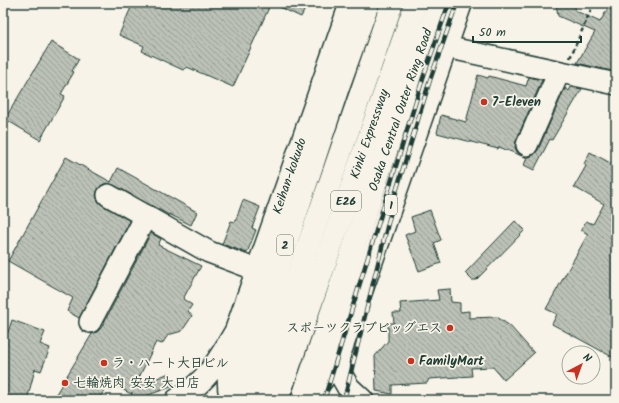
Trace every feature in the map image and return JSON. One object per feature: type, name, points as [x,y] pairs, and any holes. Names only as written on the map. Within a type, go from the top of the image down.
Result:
[{"type":"main road","points":[[352,14],[364,3]]},
{"type":"main road","name":"2","points":[[233,400],[337,90],[352,14],[368,3]]},
{"type":"main road","points":[[251,400],[250,381],[373,29],[380,3]]},
{"type":"main road","name":"Kinki Expressway","points":[[255,400],[392,3]]},
{"type":"main road","name":"Kinki Expressway","points":[[277,400],[416,3]]},
{"type":"main road","points":[[285,400],[290,393],[424,3]]},
{"type":"main road","name":"Osaka Central Outer Ring Road","points":[[302,400],[398,116],[439,3]]},
{"type":"main road","name":"1","points":[[306,400],[338,358],[461,3]]},
{"type":"main road","name":"Keihan-kokudo","points":[[177,400],[205,378],[215,366],[236,331],[257,270],[352,14]]},
{"type":"main road","points":[[233,400],[228,384],[229,367],[236,331]]},
{"type":"main road","points":[[338,358],[340,373],[348,387],[362,400]]},
{"type":"street","points":[[446,47],[616,84]]},
{"type":"street","points":[[528,145],[561,72]]},
{"type":"street","points":[[108,195],[209,252],[257,270]]},
{"type":"street","points":[[90,322],[146,216]]},
{"type":"path","points":[[561,72],[594,3]]},
{"type":"building","points":[[133,3],[271,3],[233,87],[187,67],[183,70],[142,51],[144,46],[119,35]]},
{"type":"building","points":[[271,3],[308,3],[301,17]]},
{"type":"building","points":[[556,3],[574,3],[576,11],[600,22],[608,8],[616,13],[616,72],[577,63],[595,32],[558,16]]},
{"type":"building","points":[[51,42],[79,59],[72,71],[74,72],[61,94],[65,96],[40,140],[5,119]]},
{"type":"building","points":[[478,75],[488,78],[489,76],[526,86],[529,77],[542,80],[516,141],[515,147],[517,152],[522,156],[499,147],[498,149],[437,133],[441,115],[466,122]]},
{"type":"building","points":[[571,87],[582,89],[552,140],[550,139],[534,170],[524,165],[527,158],[523,156],[529,157],[534,155],[538,150],[565,88],[569,91]]},
{"type":"building","points":[[590,152],[616,166],[616,359],[601,351],[601,345],[590,345],[552,324],[557,314],[546,309],[588,234],[581,230],[586,221],[593,224],[604,204],[574,187],[586,166],[584,164]]},
{"type":"building","points":[[66,157],[111,182],[118,168],[197,212],[191,225],[169,215],[114,185],[107,183],[102,185],[98,189],[96,195],[98,201],[102,205],[130,221],[79,318],[67,311],[73,298],[8,261]]},
{"type":"building","points":[[243,200],[260,207],[252,228],[256,230],[247,253],[222,244],[231,221],[235,222]]},
{"type":"building","points":[[430,210],[441,240],[434,243],[441,263],[419,271],[405,235],[415,231],[411,217]]},
{"type":"building","points":[[515,221],[525,230],[476,280],[472,280],[465,273]]},
{"type":"building","points":[[151,233],[161,239],[158,245],[201,266],[183,299],[192,305],[188,311],[192,316],[182,331],[168,335],[162,344],[156,342],[134,388],[169,373],[174,386],[134,400],[131,400],[132,392],[131,394],[116,386],[111,391],[106,388],[100,397],[53,399],[92,334],[101,328]]},
{"type":"building","points":[[450,289],[451,302],[460,303],[460,312],[469,311],[469,318],[497,317],[510,326],[534,353],[504,380],[493,367],[471,368],[472,376],[429,379],[427,383],[392,385],[392,394],[376,391],[375,356],[388,341],[388,323],[394,323],[393,313],[401,313],[400,303],[439,300],[437,290]]},
{"type":"building","points":[[12,320],[45,332],[40,344],[50,348],[41,371],[35,369],[27,400],[3,400],[3,330],[8,332]]},
{"type":"railway","points":[[324,400],[423,78],[449,3]]},
{"type":"railway","points":[[344,400],[395,195],[430,80],[457,3]]},
{"type":"place","name":"7-Eleven","points":[[484,102]]},
{"type":"place","name":"スポーツクラブビッグエス","points":[[450,328]]},
{"type":"place","name":"FamilyMart","points":[[411,361]]},
{"type":"place","name":"ラ・ハート大日ビル","points":[[104,363]]},
{"type":"place","name":"七輪焼肉 安安 大日店","points":[[65,383]]}]
